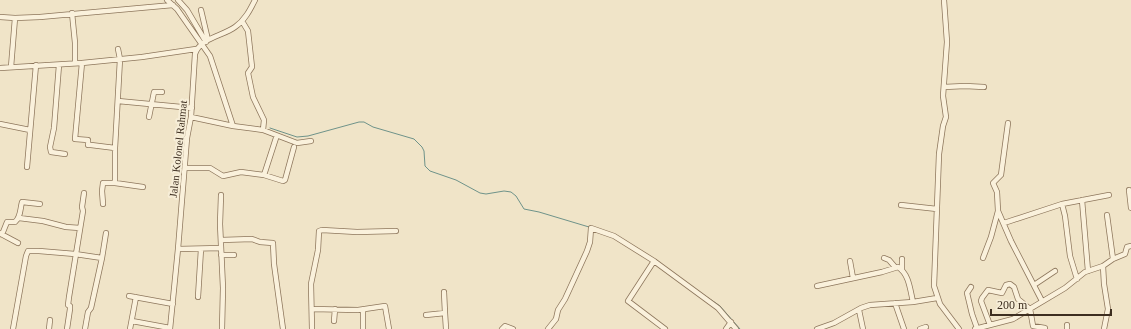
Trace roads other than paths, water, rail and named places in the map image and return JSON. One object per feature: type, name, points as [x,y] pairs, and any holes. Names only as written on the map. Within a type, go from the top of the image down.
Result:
[{"type":"street","points":[[167,0],[177,9],[205,42]]},
{"type":"street","points":[[178,0],[190,14],[205,42],[233,126]]},
{"type":"street","points":[[255,0],[244,24],[252,67],[248,73],[253,97],[264,120],[263,130]]},
{"type":"street","points":[[944,0],[947,42],[943,102],[946,117],[940,144],[934,286],[940,304],[959,329]]},
{"type":"street","points":[[0,17],[15,18],[173,5]]},
{"type":"street","points":[[202,10],[205,42]]},
{"type":"street","points":[[72,14],[75,43],[75,63]]},
{"type":"street","points":[[11,67],[15,18]]},
{"type":"street","points":[[0,68],[82,63],[196,49],[205,42],[244,24]]},
{"type":"street","points":[[115,183],[115,148],[120,59],[118,49]]},
{"type":"street","name":"Jalan Kolonel Rahmat","points":[[170,328],[187,138],[192,108],[194,59],[196,49]]},
{"type":"street","points":[[82,63],[76,139],[88,140],[88,144],[91,145],[115,148]]},
{"type":"street","points":[[26,167],[36,65]]},
{"type":"street","points":[[58,65],[54,128],[50,147],[54,153],[65,154]]},
{"type":"street","points":[[944,87],[984,87]]},
{"type":"street","points":[[150,117],[154,92],[162,92]]},
{"type":"street","points":[[118,101],[152,103],[192,108]]},
{"type":"street","points":[[191,116],[233,126],[263,130],[297,143],[311,141]]},
{"type":"street","points":[[983,258],[991,238],[998,210],[998,192],[993,182],[1001,175],[1008,123]]},
{"type":"street","points":[[0,124],[30,130]]},
{"type":"street","points":[[264,175],[276,138]]},
{"type":"street","points":[[185,168],[210,168],[223,176],[241,172],[264,175],[284,181],[294,147]]},
{"type":"street","points":[[103,204],[102,191],[104,182],[143,187]]},
{"type":"street","points":[[1129,190],[1131,208]]},
{"type":"street","points":[[67,329],[70,310],[70,306],[68,304],[84,193]]},
{"type":"street","points":[[221,195],[220,248],[222,329]]},
{"type":"street","points":[[1004,223],[1062,204],[1109,195]]},
{"type":"street","points":[[1082,200],[1088,271]]},
{"type":"street","points":[[18,242],[0,234],[7,222],[15,222],[19,218],[23,202],[40,204]]},
{"type":"street","points":[[1062,204],[1070,256],[1077,279]]},
{"type":"street","points":[[901,205],[937,209]]},
{"type":"street","points":[[998,210],[1011,241],[1042,301]]},
{"type":"street","points":[[1107,215],[1113,259]]},
{"type":"street","points":[[19,218],[43,221],[66,227],[80,228]]},
{"type":"street","points":[[548,329],[556,319],[558,310],[565,299],[587,250],[590,242],[591,228],[614,236],[654,261],[718,308],[736,329]]},
{"type":"street","points":[[312,329],[311,284],[320,230],[396,232]]},
{"type":"street","points":[[85,329],[102,258],[106,233]]},
{"type":"street","points":[[221,240],[252,239],[260,242],[274,243],[274,264],[283,329]]},
{"type":"street","points":[[971,287],[967,293],[976,329],[1013,319],[1065,288],[1088,271],[1103,266],[1113,259],[1125,254],[1127,247],[1131,246]]},
{"type":"street","points":[[178,250],[220,248]]},
{"type":"street","points":[[198,297],[201,249]]},
{"type":"street","points":[[13,329],[28,252],[39,251],[102,258]]},
{"type":"street","points":[[221,255],[234,255]]},
{"type":"street","points":[[884,258],[889,260],[895,267]]},
{"type":"street","points":[[902,259],[902,269]]},
{"type":"street","points":[[654,261],[628,301],[665,329]]},
{"type":"street","points":[[850,261],[853,278]]},
{"type":"street","points":[[817,286],[882,272],[898,266],[902,269],[909,280],[913,302]]},
{"type":"street","points":[[1103,266],[1108,309],[1104,329]]},
{"type":"street","points":[[1034,285],[1055,271]]},
{"type":"street","points":[[990,325],[982,303],[982,298],[988,290],[1002,293],[1006,285],[1011,285],[1016,290],[1018,299],[1032,307]]},
{"type":"street","points":[[444,292],[446,329]]},
{"type":"street","points":[[129,296],[173,304]]},
{"type":"street","points":[[130,329],[136,298]]},
{"type":"street","points":[[818,329],[872,305],[913,302],[938,298]]},
{"type":"street","points":[[895,303],[904,329]]},
{"type":"street","points":[[312,309],[364,310],[377,306],[386,306],[389,329]]},
{"type":"street","points":[[1032,307],[1033,326],[1045,328]]},
{"type":"street","points":[[334,321],[335,309]]},
{"type":"street","points":[[364,310],[364,329]]},
{"type":"street","points":[[859,310],[863,329]]},
{"type":"street","points":[[426,314],[445,313]]},
{"type":"street","points":[[49,329],[50,320]]},
{"type":"street","points":[[132,322],[170,328]]},
{"type":"street","points":[[726,329],[731,322]]},
{"type":"street","points":[[502,329],[505,326],[513,329]]},
{"type":"street","points":[[920,329],[926,327]]},
{"type":"waterway","points":[[270,128],[297,137],[308,136],[359,122],[364,122],[373,127],[414,139],[422,147],[424,151],[425,166],[430,171],[456,180],[480,193],[486,194],[504,191],[511,192],[516,196],[524,209],[589,227]]},
{"type":"waterway","points":[[701,293],[720,306],[740,329]]}]
